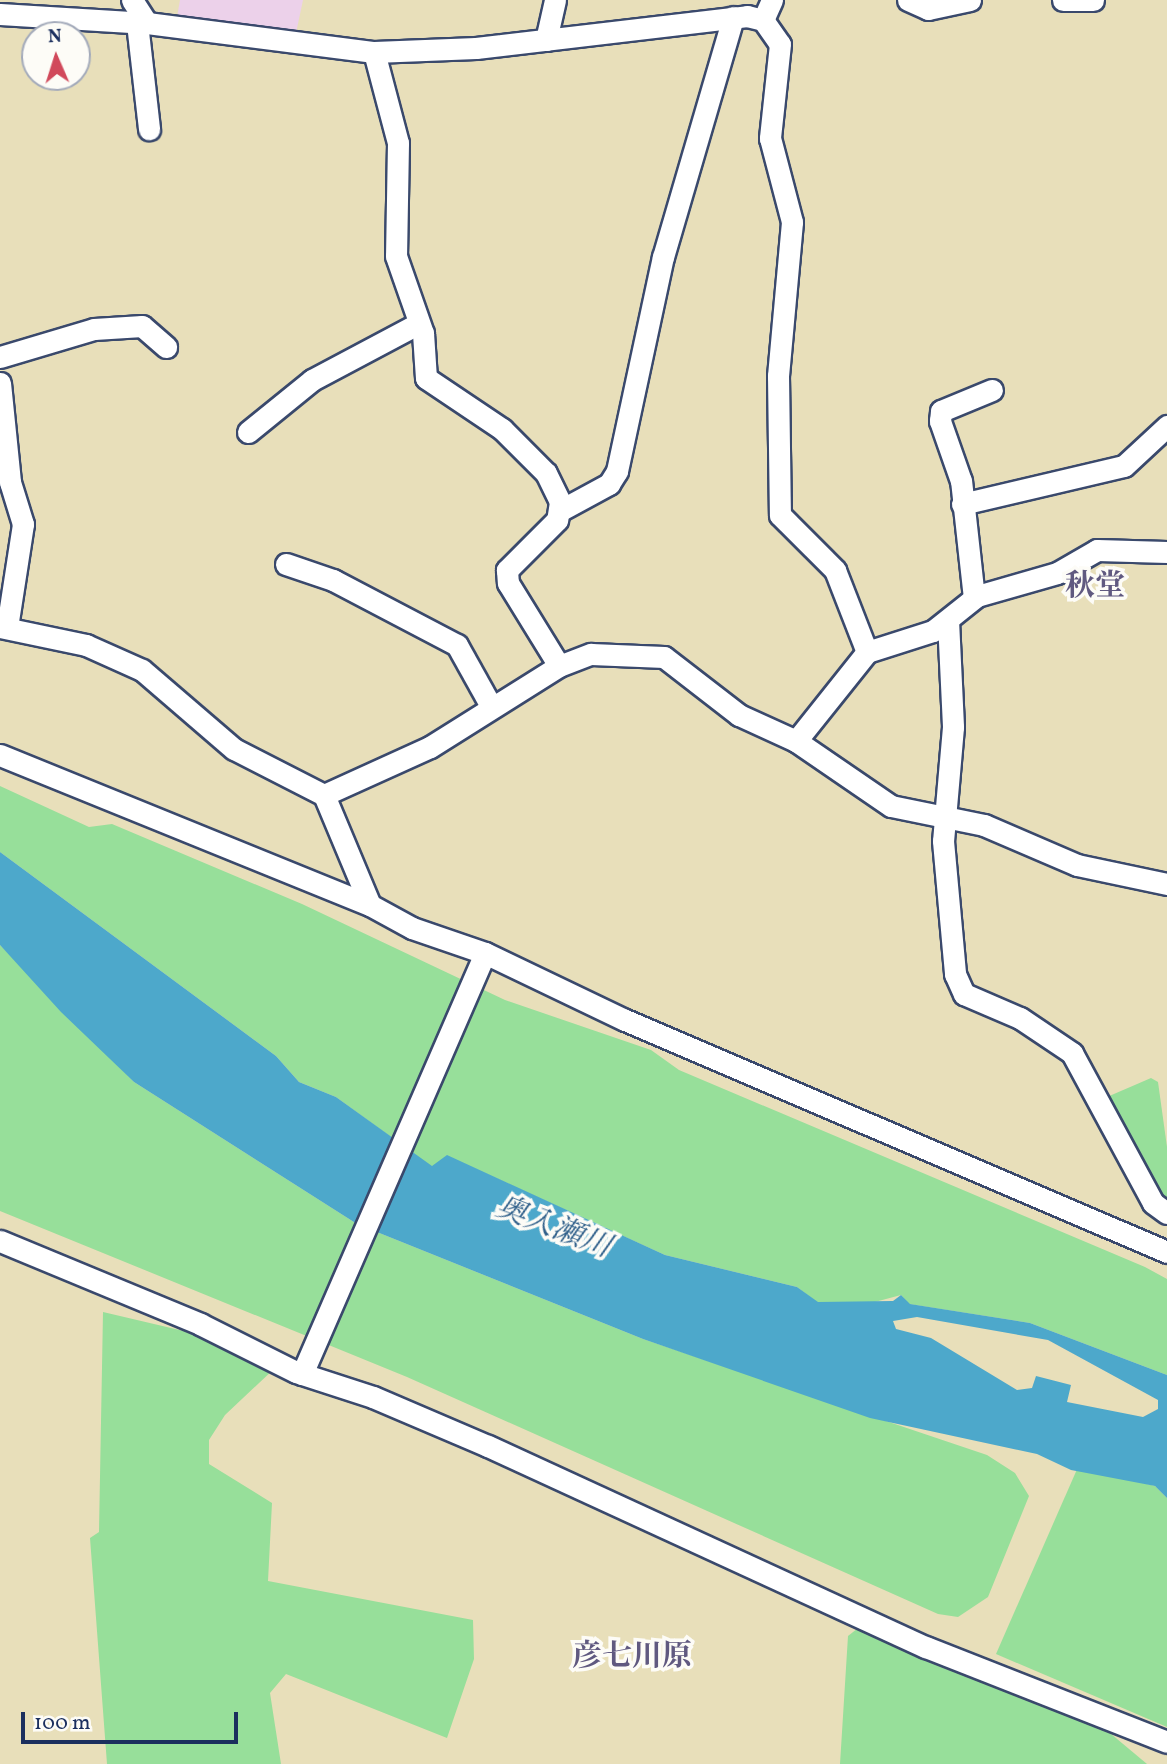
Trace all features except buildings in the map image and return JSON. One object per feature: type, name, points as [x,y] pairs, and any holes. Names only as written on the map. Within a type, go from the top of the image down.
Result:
[{"type":"street","points":[[132,0],[142,23],[149,128]]},
{"type":"street","points":[[546,40],[555,0]]},
{"type":"street","points":[[763,20],[772,0]]},
{"type":"street","points":[[908,0],[928,9],[970,0]]},
{"type":"street","points":[[1063,0],[1093,0]]},
{"type":"street","points":[[0,14],[142,23],[374,52],[546,40],[733,17],[763,20],[780,44],[770,138],[792,222],[778,376],[780,515],[835,570],[867,652]]},
{"type":"street","points":[[559,666],[508,583],[507,570],[561,510],[609,484],[617,471],[663,257],[733,17]]},
{"type":"street","points":[[374,52],[398,143],[396,256],[419,323],[426,378],[502,429],[546,473],[561,510]]},
{"type":"street","points":[[248,432],[312,380],[419,323]]},
{"type":"street","points":[[0,357],[52,337],[142,326],[166,347]]},
{"type":"street","points":[[0,383],[10,482],[23,524],[4,627],[86,645],[142,670],[234,748],[324,795],[370,905]]},
{"type":"street","points":[[974,598],[962,504],[941,411],[992,390]]},
{"type":"street","points":[[962,504],[1125,466],[1167,426]]},
{"type":"street","points":[[796,741],[867,652],[918,638],[948,620],[974,598],[1057,573],[1106,548],[1167,552]]},
{"type":"street","points":[[286,564],[333,580],[457,645],[491,706]]},
{"type":"street","points":[[948,620],[949,820],[943,841],[950,948],[964,994],[1020,1018],[1072,1053],[1150,1196],[1167,1213]]},
{"type":"street","points":[[324,795],[430,747],[491,706],[559,666],[591,654],[664,657],[739,715],[796,741],[867,794],[949,820],[984,825],[1077,865],[1167,884]]},
{"type":"street","points":[[0,755],[370,905],[411,928],[1167,1252]]},
{"type":"street","points":[[305,1369],[483,958]]},
{"type":"street","points":[[0,1241],[399,1408],[926,1647],[1167,1742]]},
{"type":"shaded area","points":[[180,0],[303,0],[296,33],[177,17]]},
{"type":"green space","points":[[0,786],[89,827],[112,824],[302,904],[505,1000],[651,1050],[679,1070],[1145,1267],[1167,1279],[1167,1375],[1030,1323],[909,1304],[901,1295],[871,1303],[818,1303],[797,1287],[665,1255],[447,1156],[432,1167],[336,1097],[299,1082],[276,1056],[0,852]]},
{"type":"green space","points":[[0,945],[134,1082],[357,1224],[643,1339],[987,1455],[1015,1473],[1029,1496],[988,1597],[958,1617],[938,1614],[407,1377],[0,1211]]},
{"type":"green space","points":[[1151,1078],[1158,1082],[1167,1147],[1167,1201],[1148,1186],[1107,1097]]},
{"type":"green space","points":[[103,1312],[205,1336],[275,1368],[225,1415],[209,1440],[209,1464],[272,1503],[268,1581],[473,1620],[474,1659],[447,1738],[286,1674],[270,1693],[281,1764],[107,1764],[90,1538],[99,1532]]},
{"type":"green space","points":[[1078,1467],[1155,1486],[1167,1498],[1167,1727],[996,1654]]},
{"type":"green space","points":[[862,1625],[1098,1723],[1147,1764],[840,1764],[848,1636]]},
{"type":"water","name":"奥入瀬川","points":[[0,852],[276,1056],[299,1082],[336,1097],[432,1166],[447,1155],[665,1255],[797,1287],[818,1302],[893,1301],[901,1295],[910,1304],[1030,1323],[1167,1375],[1167,1498],[1155,1486],[1071,1470],[1037,1454],[870,1418],[643,1339],[357,1224],[134,1082],[61,1012],[0,945]],"holes":[[[917,1317],[1048,1340],[1158,1400],[1158,1409],[1143,1417],[1067,1402],[1071,1385],[1036,1376],[1032,1388],[1017,1390],[931,1338],[896,1329],[893,1321]]]},
{"type":"district","name":"秋堂","points":[[1095,587]]},
{"type":"district","name":"彦七川原","points":[[632,1657]]}]
